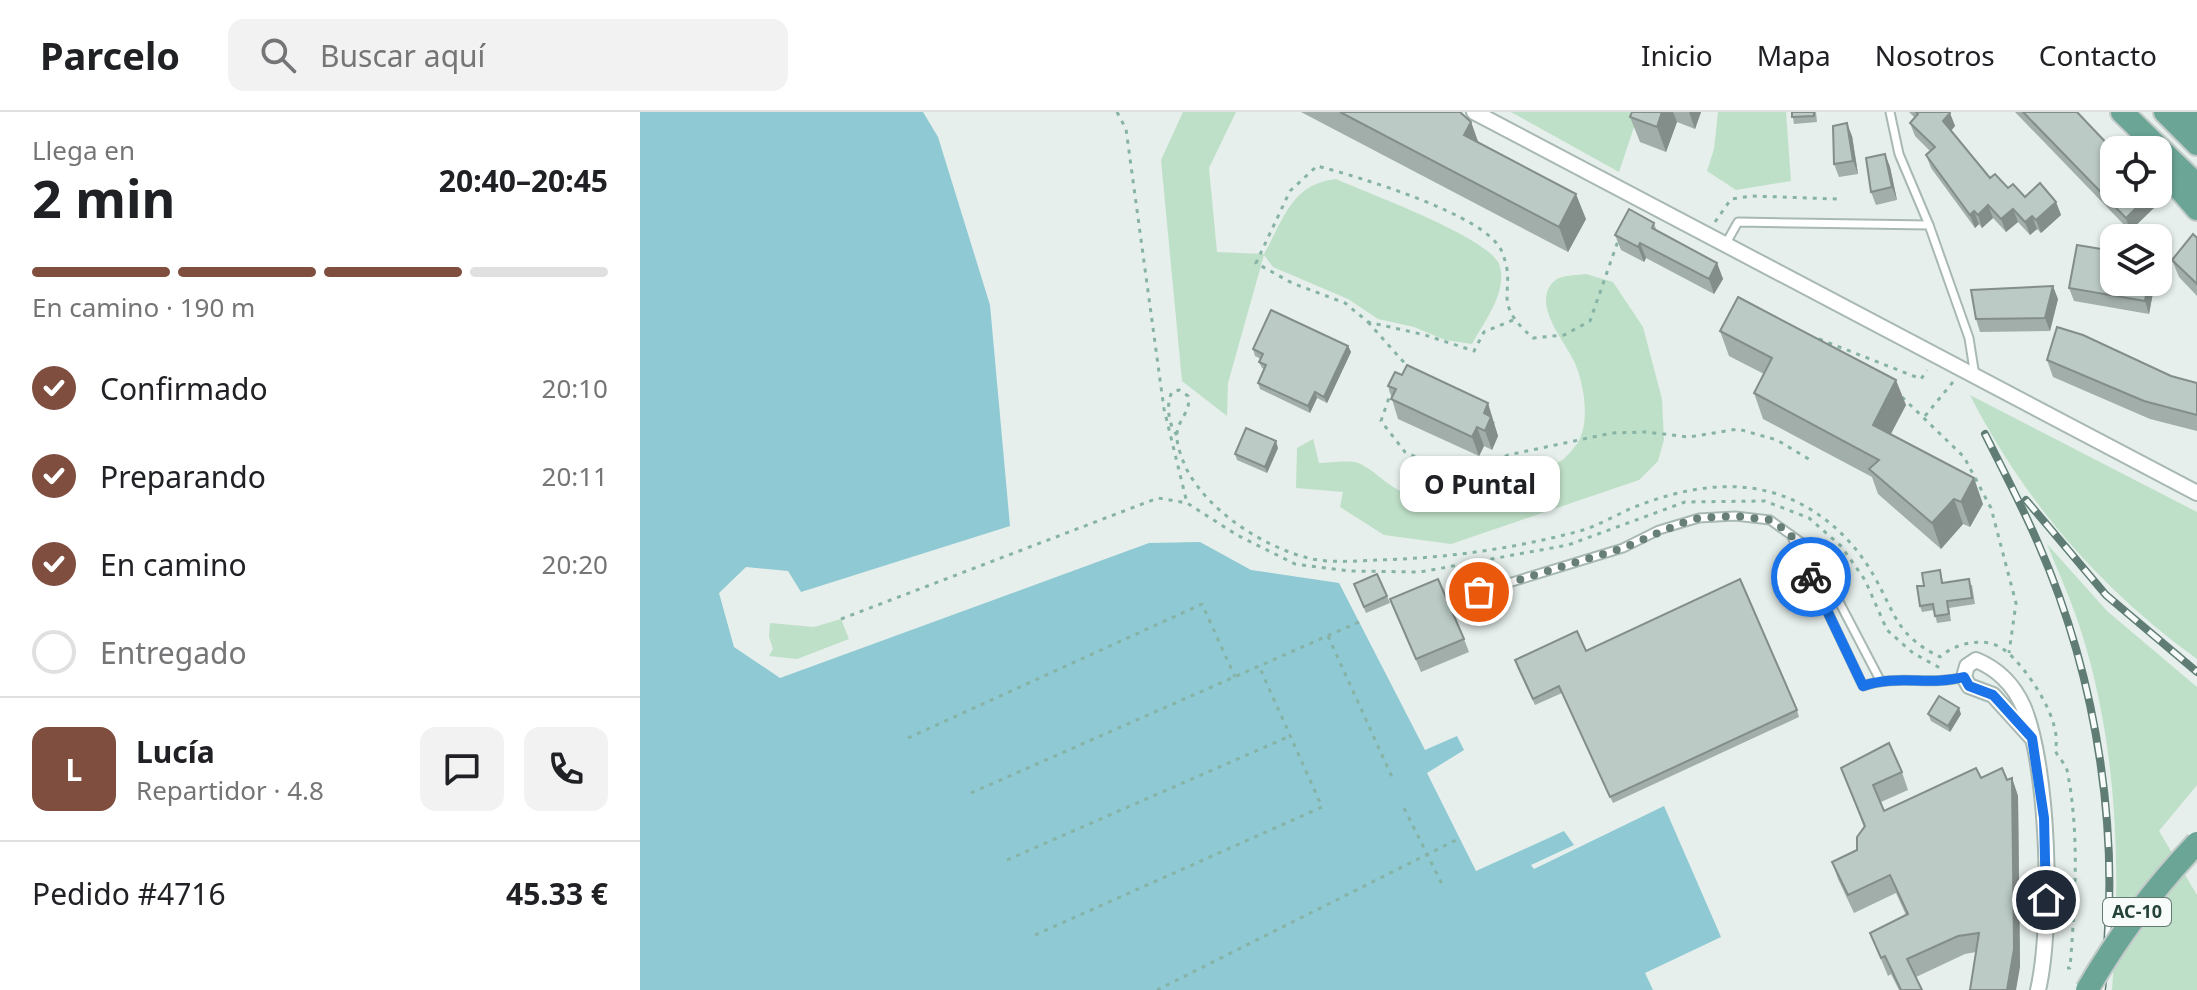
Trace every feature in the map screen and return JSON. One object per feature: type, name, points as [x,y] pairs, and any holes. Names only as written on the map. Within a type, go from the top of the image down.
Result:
[{"type":"main road","points":[[2112,112],[2133,136]]},
{"type":"main road","points":[[2122,112],[2197,185]]},
{"type":"main road","points":[[2165,112],[2197,144]]},
{"type":"main road","points":[[2187,112],[2197,121]]},
{"type":"main road","points":[[2172,180],[2197,209]]},
{"type":"main road","name":"AC-10","points":[[2087,990],[2115,942],[2155,888],[2197,843]]},
{"type":"street","points":[[1474,112],[2197,493]]},
{"type":"street","points":[[2032,738],[1993,695],[1969,686],[1964,677],[1967,666],[1976,660],[2004,676],[2023,705],[2032,738],[2044,818],[2046,900],[2038,990]]},
{"type":"lane","points":[[1890,112],[1899,154],[1929,225],[1969,338],[1975,378]]},
{"type":"lane","points":[[1725,246],[1738,222],[1929,225]]},
{"type":"lane","points":[[1479,592],[1623,548],[1659,530],[1699,518],[1735,516],[1770,520],[1812,550],[1880,680]]},
{"type":"lane","points":[[1790,533],[1863,686],[1880,680],[1948,681],[1964,677]]},
{"type":"path","points":[[1117,112],[1126,129],[1171,430],[1187,503]]},
{"type":"path","points":[[1411,371],[1368,322],[1345,303],[1292,283],[1256,263],[1290,191],[1317,166],[1439,208],[1483,228],[1502,250],[1509,279],[1505,293],[1513,320],[1533,338],[1564,335],[1590,321],[1607,267],[1625,226]]},
{"type":"path","points":[[1707,236],[1720,209],[1731,199],[1752,196],[1837,199]]},
{"type":"path","points":[[1368,322],[1425,335],[1474,351],[1484,332],[1513,320]]},
{"type":"path","points":[[1806,334],[1921,379],[1928,366]]},
{"type":"path","points":[[1925,416],[1954,380]]},
{"type":"path","points":[[1400,381],[1390,391],[1381,421],[1405,452],[1436,466],[1472,472],[1508,455],[1612,433],[1689,437],[1738,429],[1777,440],[1812,461]]},
{"type":"path","points":[[1177,435],[1190,402],[1188,396],[1179,390],[1172,392],[1168,399],[1171,430],[1177,435],[1187,469],[1216,509],[1261,537],[1313,559],[1449,557],[1515,547],[1581,531],[1685,489],[1734,486],[1774,493],[1817,512],[1853,543],[1874,576],[1898,626],[1915,645],[1940,657],[1951,647],[1986,642],[2009,654],[2050,712],[2059,738],[2055,750],[2066,766],[2074,913],[2070,968],[2067,968]]},
{"type":"path","points":[[1903,397],[1964,457],[1991,508],[2016,603],[2004,676]]},
{"type":"path","points":[[841,619],[1158,498],[1187,503],[1237,535],[1295,564],[1349,571],[1420,572],[1568,545],[1685,502],[1732,498],[1765,501],[1809,518],[1841,546],[1865,580],[1887,630],[1913,653],[1939,665],[1948,681]]},
{"type":"path","points":[[908,738],[1202,604],[1235,677]]},
{"type":"path","points":[[971,793],[1359,622]]},
{"type":"path","points":[[1328,636],[1392,777]]},
{"type":"path","points":[[1035,935],[1322,807],[1259,666]]},
{"type":"path","points":[[1007,860],[1290,736]]},
{"type":"path","points":[[1404,808],[1444,888]]},
{"type":"path","points":[[1157,990],[1460,838]]},
{"type":"green space","points":[[1183,112],[1236,112],[1209,168],[1217,252],[1264,254],[1284,216],[1299,196],[1321,182],[1336,179],[1451,229],[1490,253],[1499,264],[1501,284],[1494,306],[1472,344],[1445,340],[1414,327],[1378,319],[1348,299],[1273,267],[1264,255],[1228,383],[1227,416],[1182,381],[1161,160]]},
{"type":"green space","points":[[1511,112],[1639,112],[1619,172]]},
{"type":"green space","points":[[1718,112],[1786,112],[1791,181],[1736,190],[1707,171],[1714,149]]},
{"type":"green space","points":[[1586,274],[1613,282],[1643,327],[1662,399],[1664,440],[1658,461],[1639,480],[1451,544],[1384,535],[1340,507],[1343,492],[1296,488],[1297,448],[1313,439],[1319,463],[1346,461],[1361,464],[1395,488],[1419,496],[1490,483],[1563,460],[1577,444],[1584,425],[1583,391],[1574,361],[1551,320],[1546,298],[1549,288],[1557,279]]},
{"type":"green space","points":[[1970,395],[2197,512],[2197,659],[2128,603],[2067,540],[2015,471]]},
{"type":"green space","points":[[2047,544],[2107,611],[2197,687],[2197,785],[2159,831],[2197,895],[2197,990],[2112,990],[2116,856],[2110,766],[2094,677],[2082,634]]},
{"type":"green space","points":[[841,619],[849,639],[797,659],[769,656],[773,649],[769,637],[770,623],[814,627]]},
{"type":"water","points":[[640,112],[923,112],[938,137],[990,305],[1010,526],[801,592],[788,571],[746,567],[719,593],[734,647],[780,678],[1149,543],[1200,542],[1251,570],[1339,583],[1425,750],[1457,736],[1464,750],[1427,773],[1476,871],[1564,831],[1574,845],[1531,865],[1534,869],[1664,806],[1721,937],[1645,973],[1653,990],[640,990]]},
{"type":"building","points":[[1340,112],[1460,112],[1471,122],[1464,135],[1576,194],[1559,227]]},
{"type":"building","points":[[1632,112],[1662,112],[1657,127],[1630,117]]},
{"type":"building","points":[[1792,112],[1814,112],[1814,116],[1792,117]]},
{"type":"building","points":[[1916,112],[1949,112],[1943,121],[1990,178],[1995,174],[2008,188],[2013,184],[2025,197],[2040,183],[2056,202],[2036,220],[2032,216],[2025,222],[2013,209],[2001,219],[1988,205],[1978,215],[1974,211],[1970,215],[1926,155],[1935,147],[1910,123],[1918,114]]},
{"type":"building","points":[[2023,112],[2077,112],[2100,136],[2100,191]]},
{"type":"building","points":[[1847,123],[1853,161],[1834,164],[1833,126]]},
{"type":"building","points":[[1885,154],[1892,187],[1871,192],[1866,158]]},
{"type":"building","points":[[2116,208],[2136,208],[2126,218]]},
{"type":"building","points":[[1629,209],[1654,223],[1652,228],[1717,263],[1709,279],[1640,243],[1638,247],[1615,235]]},
{"type":"building","points":[[2193,234],[2197,238],[2197,284],[2172,260]]},
{"type":"building","points":[[2077,245],[2100,249],[2100,293],[2069,288]]},
{"type":"building","points":[[2053,286],[2045,318],[1976,319],[1971,290]]},
{"type":"building","points":[[2116,296],[2146,296],[2145,301]]},
{"type":"building","points":[[1738,297],[1896,380],[1873,425],[1974,478],[1961,502],[1954,499],[1932,523],[1869,469],[1879,460],[1754,393],[1772,358],[1720,331]]},
{"type":"building","points":[[1271,310],[1348,346],[1324,397],[1315,392],[1308,406],[1258,383],[1266,365],[1259,362],[1263,354],[1253,349]]},
{"type":"building","points":[[2057,327],[2083,335],[2171,376],[2197,383],[2197,415],[2144,401],[2047,360]]},
{"type":"building","points":[[1407,365],[1488,403],[1484,413],[1491,417],[1485,431],[1477,427],[1472,437],[1391,399],[1396,389],[1388,386],[1395,372],[1402,375]]},
{"type":"building","points":[[1246,428],[1276,441],[1265,467],[1235,454]]},
{"type":"building","points":[[1940,570],[1942,583],[1969,579],[1972,598],[1947,601],[1949,614],[1935,616],[1933,604],[1920,606],[1917,586],[1924,586],[1922,573]]},
{"type":"building","points":[[1377,574],[1387,596],[1364,607],[1354,584]]},
{"type":"building","points":[[1438,579],[1464,639],[1416,659],[1390,599]]},
{"type":"building","points":[[1740,579],[1797,710],[1610,797],[1559,686],[1533,699],[1515,660],[1577,631],[1586,651]]},
{"type":"building","points":[[1939,696],[1959,708],[1948,726],[1928,714]]},
{"type":"building","points":[[1889,743],[1902,772],[1873,785],[1884,811],[1976,768],[1981,778],[2002,768],[2007,780],[2012,778],[2014,949],[2007,990],[1970,990],[1979,933],[1958,936],[1907,959],[1922,990],[1901,990],[1870,933],[1908,914],[1890,875],[1848,895],[1832,862],[1857,850],[1857,837],[1865,826],[1841,768]]},
{"type":"railway","points":[[1985,434],[2032,529],[2059,595],[2090,706],[2107,820],[2108,934],[2102,990]]},
{"type":"railway","points":[[2026,500],[2106,595],[2197,672]]},
{"type":"way so far","points":[[1479,592],[1623,548],[1659,530],[1699,518],[1735,516],[1770,520],[1790,533],[1811,577]]},
{"type":"place","name":"O Puntal","points":[[1479,592]]},
{"type":"route","points":[[1811,577],[1863,686],[1880,680],[1948,681],[1964,677],[1969,686],[1993,695],[2012,712],[2032,738],[2044,818],[2046,900]]}]
